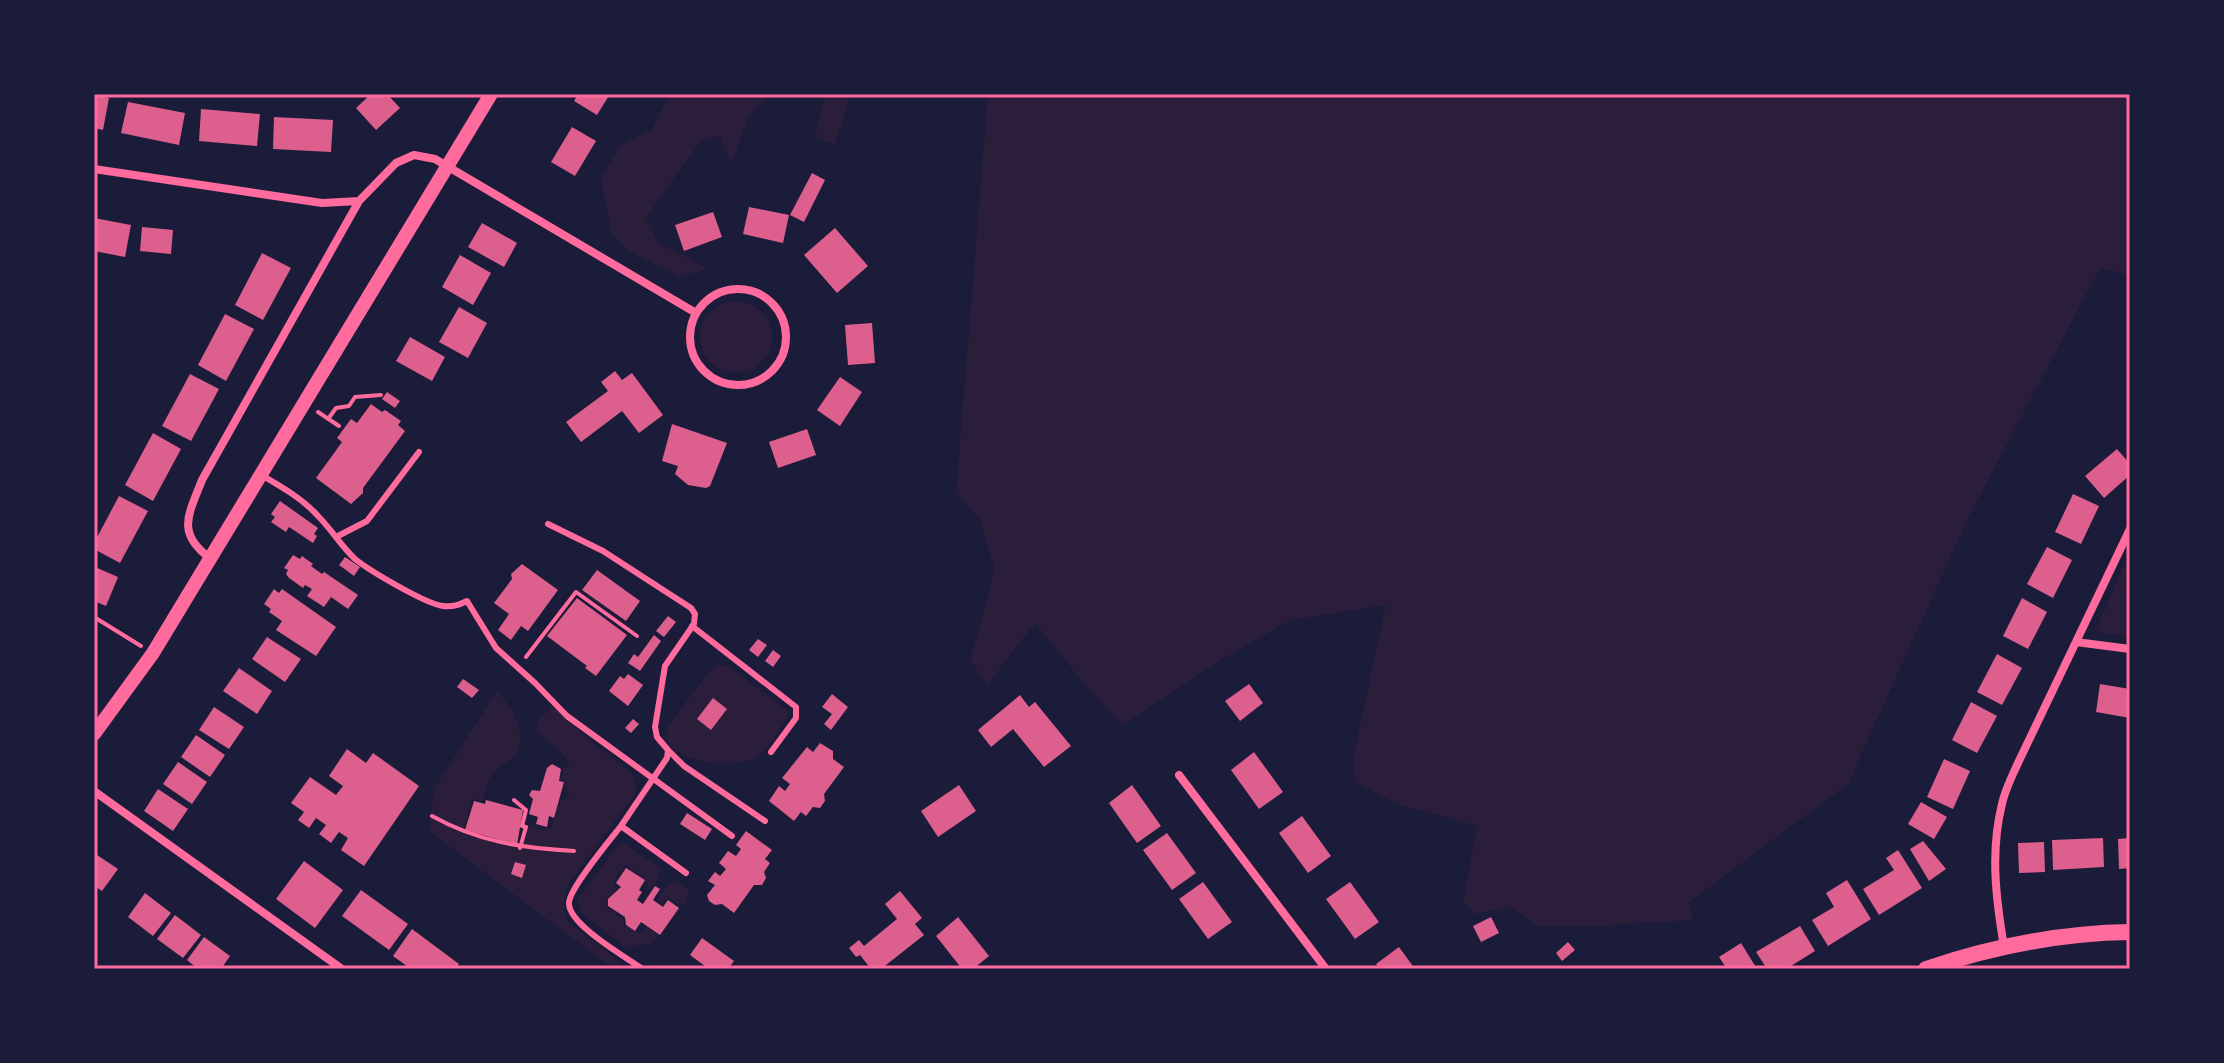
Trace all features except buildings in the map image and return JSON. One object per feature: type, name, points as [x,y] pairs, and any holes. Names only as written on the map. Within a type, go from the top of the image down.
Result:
[{"type":"main road","points":[[1926,969],[2004,947],[2130,932]]},
{"type":"street","points":[[94,734],[153,653],[263,476],[491,94]]},
{"type":"street","points":[[211,559],[193,545],[187,529],[189,513],[202,480],[359,201],[396,163],[414,155],[435,159],[449,166],[696,313]]},
{"type":"street","points":[[94,169],[322,203],[359,201]]},
{"type":"street","points":[[736,289],[752,291],[767,299],[781,318],[785,342],[781,357],[772,370],[760,379],[745,384],[730,384],[715,379],[703,370],[694,357],[690,342],[696,313],[707,300],[721,292],[736,289]]},
{"type":"street","points":[[2004,947],[1994,856],[2002,802],[2130,529]]},
{"type":"street","points":[[2076,642],[2130,649]]},
{"type":"street","points":[[1179,775],[1326,969]]},
{"type":"street","points":[[94,791],[342,969]]},
{"type":"lane","points":[[336,537],[367,521],[419,452]]},
{"type":"lane","points":[[263,476],[304,503],[349,553],[368,568],[431,602],[457,606],[467,601],[488,638],[567,716],[732,836]]},
{"type":"lane","points":[[548,524],[603,551],[691,608],[695,614],[692,626],[665,666],[655,727],[657,737],[684,766],[765,821]]},
{"type":"lane","points":[[692,626],[796,707],[796,718],[771,752]]},
{"type":"lane","points":[[641,968],[577,922],[569,908],[572,893],[667,758],[668,750]]},
{"type":"lane","points":[[621,826],[686,873]]},
{"type":"path","points":[[328,419],[336,408],[349,406],[355,397],[381,395]]},
{"type":"path","points":[[315,410],[339,426]]},
{"type":"path","points":[[518,668],[576,592],[637,636]]},
{"type":"path","points":[[94,617],[153,653]]},
{"type":"path","points":[[514,800],[526,810],[522,826],[526,827],[520,848]]},
{"type":"path","points":[[432,816],[460,831],[520,848],[574,851]]},
{"type":"shaded area","points":[[675,94],[772,94],[749,115],[731,165],[720,136],[701,141],[646,217],[658,243],[709,269],[680,276],[628,251],[611,233],[601,178],[621,145],[652,129],[664,105]]},
{"type":"shaded area","points":[[825,94],[851,94],[835,145],[815,137]]},
{"type":"shaded area","points":[[988,94],[2130,94],[2130,275],[2100,268],[1969,516],[1848,784],[1688,903],[1694,920],[1579,927],[1538,926],[1510,907],[1475,914],[1463,901],[1477,826],[1397,804],[1355,782],[1353,758],[1386,605],[1291,620],[1224,658],[1123,725],[1087,687],[1035,623],[987,685],[970,660],[994,568],[980,520],[956,492]]},
{"type":"shaded area","points":[[736,301],[762,311],[772,337],[762,363],[736,373],[710,363],[700,337],[710,311]]},
{"type":"shaded area","points":[[2130,552],[2130,637],[2095,632]]},
{"type":"shaded area","points":[[718,665],[728,666],[788,713],[765,750],[746,762],[701,761],[687,757],[668,742],[667,731],[674,719],[710,671]]},
{"type":"shaded area","points":[[497,691],[517,721],[519,748],[514,757],[492,775],[483,801],[472,799],[463,834],[522,849],[528,826],[544,831],[545,827],[551,829],[560,801],[569,796],[565,782],[560,780],[563,770],[560,765],[569,768],[567,762],[561,752],[537,730],[539,720],[552,706],[596,746],[631,772],[636,783],[635,794],[568,885],[564,904],[568,922],[620,962],[622,969],[614,969],[429,831],[434,789]]},
{"type":"shaded area","points":[[623,843],[661,868],[656,884],[664,889],[674,881],[690,890],[683,907],[667,897],[662,903],[658,900],[664,890],[654,883],[650,889],[645,879],[625,865],[612,884],[617,888],[607,901],[607,907],[623,919],[625,926],[640,934],[646,927],[659,936],[652,944],[634,945],[629,950],[581,913],[577,900],[616,847]]}]
